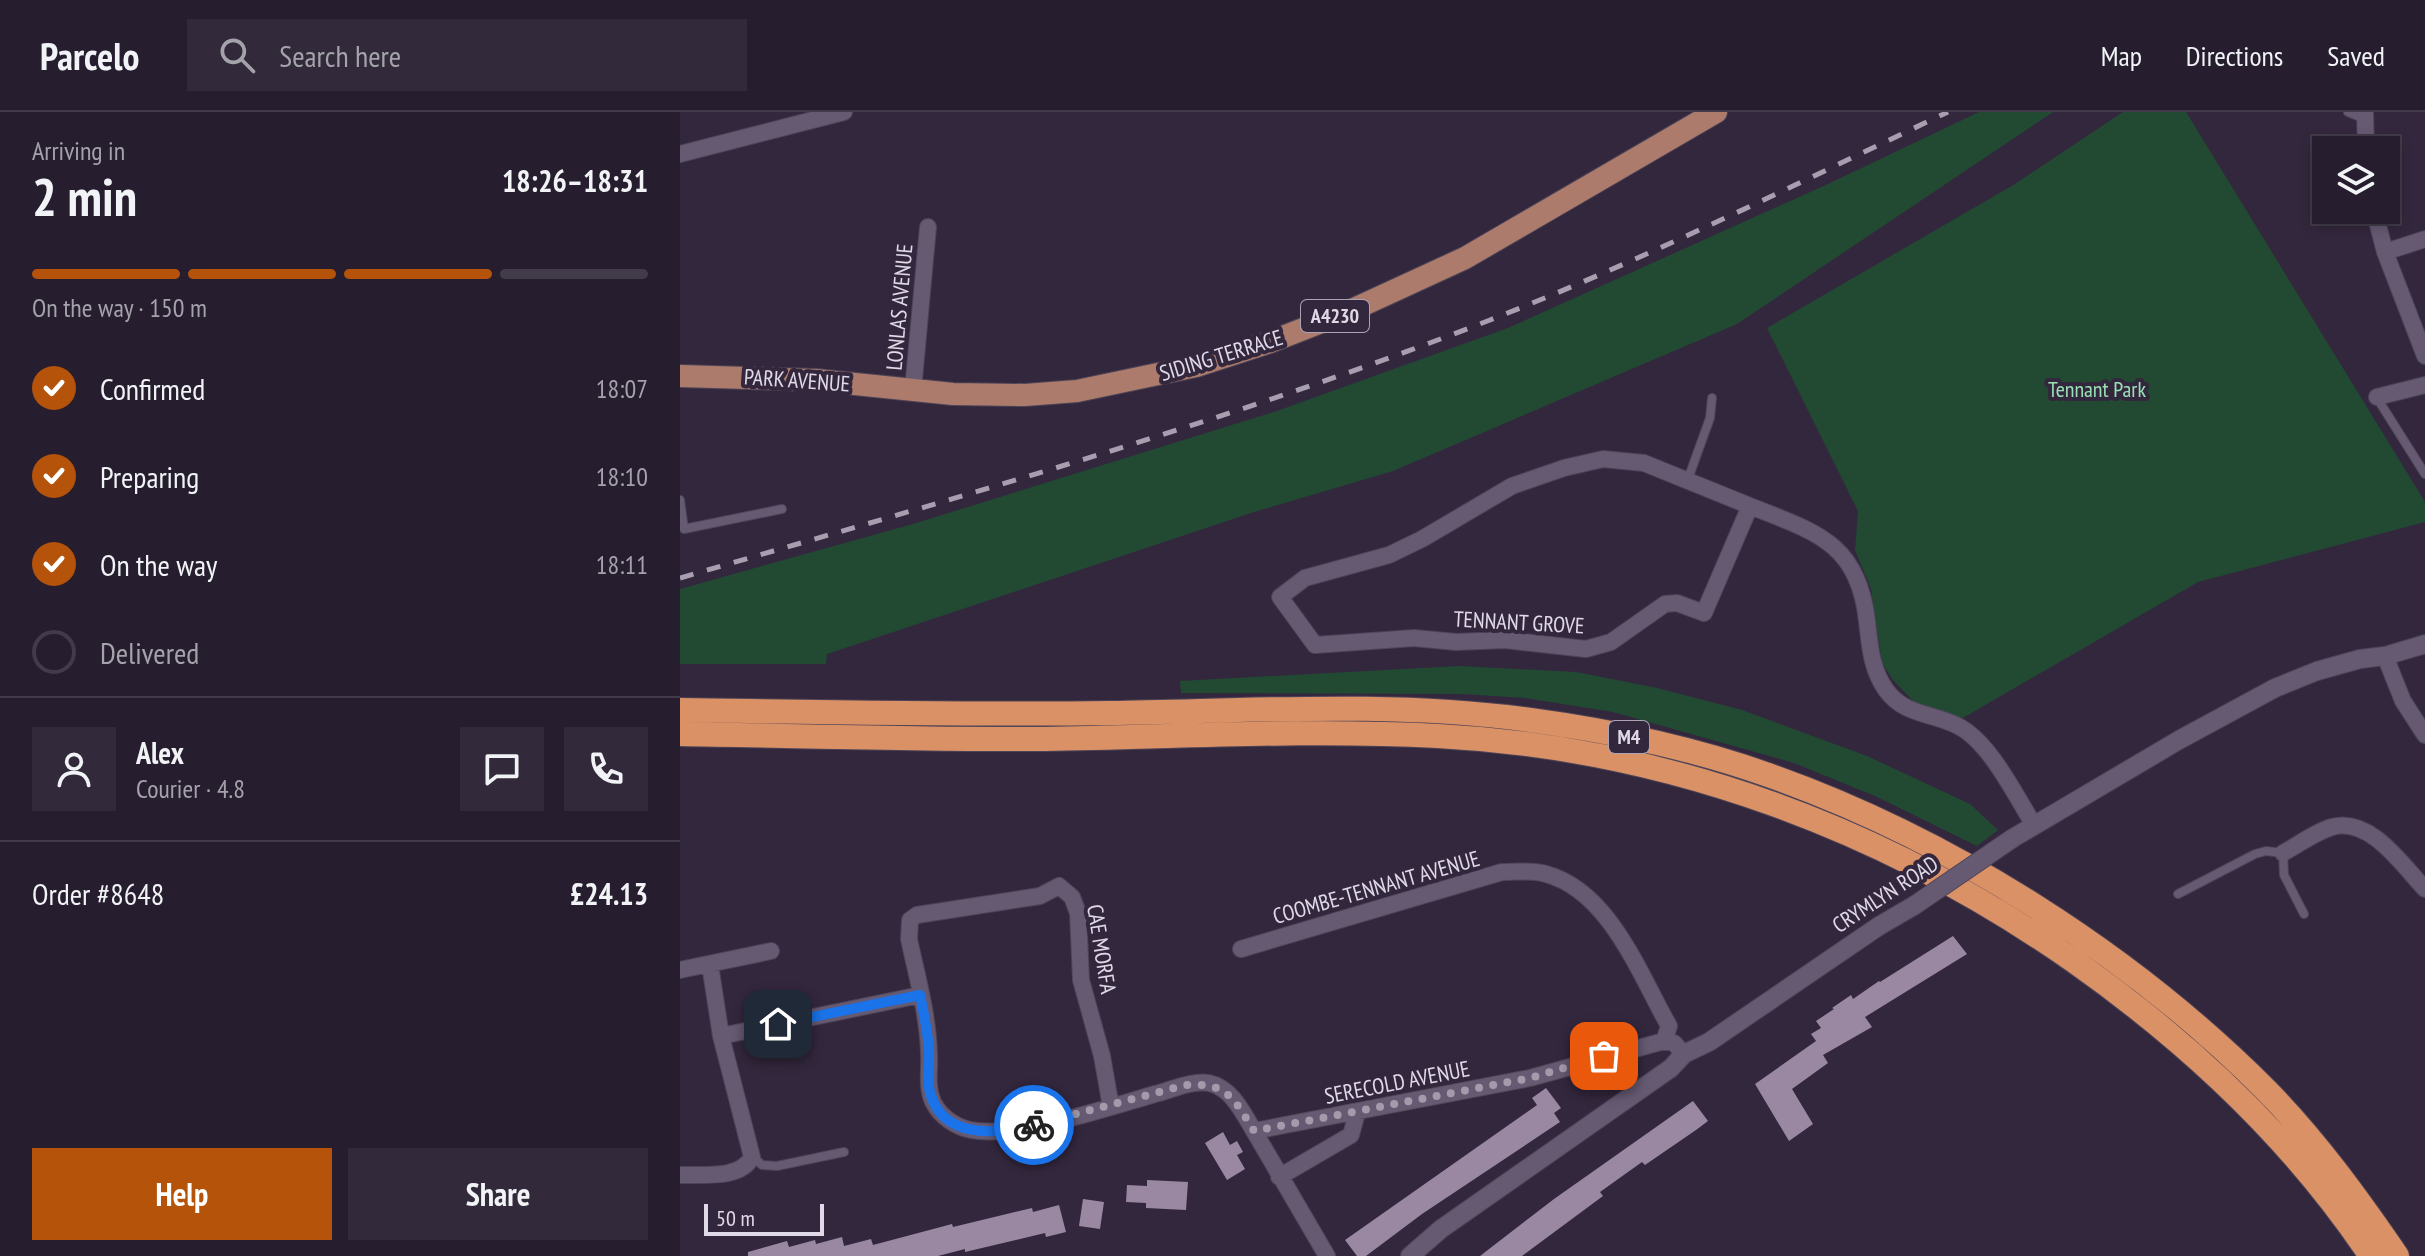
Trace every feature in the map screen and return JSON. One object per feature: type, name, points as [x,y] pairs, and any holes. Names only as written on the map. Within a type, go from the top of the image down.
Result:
[{"type":"highway","name":"M4","points":[[680,710],[1048,714],[1344,709],[1441,713],[1525,719],[1609,733],[1691,751],[1758,772],[1849,806],[1925,843],[2041,910],[2143,982],[2210,1037],[2270,1094],[2324,1156],[2397,1256]]},
{"type":"highway","name":"M4","points":[[680,734],[1039,739],[1343,734],[1439,736],[1522,743],[1605,756],[1698,778],[1764,799],[1840,829],[1916,865],[2028,930],[2130,1001],[2195,1055],[2253,1111],[2307,1171],[2371,1256]]},
{"type":"main road","name":"SIDING TERRACE","points":[[913,390],[1025,395],[1077,391],[1196,366],[1270,342],[1352,310],[1465,258],[1716,112]]},
{"type":"main road","name":"PARK AVENUE","points":[[680,376],[816,380],[913,390]]},
{"type":"street","points":[[680,154],[844,112]]},
{"type":"street","points":[[2358,114],[2363,136]]},
{"type":"street","points":[[2378,224],[2385,252],[2425,356]]},
{"type":"street","name":"LONLAS AVENUE","points":[[913,390],[928,227]]},
{"type":"street","points":[[2385,252],[2425,239]]},
{"type":"street","points":[[2377,397],[2425,385]]},
{"type":"street","name":"TENNANT GROVE","points":[[1603,459],[1644,463],[1688,479],[1750,506],[1704,613],[1677,603],[1665,604],[1599,647],[1586,649],[1505,640],[1456,642],[1414,638],[1315,645],[1280,597],[1305,578],[1389,555],[1512,486],[1564,468],[1603,459]]},
{"type":"street","points":[[1750,506],[1833,544],[1861,585],[1874,671],[1887,692],[1900,705],[1956,725],[1972,735],[1984,748],[2034,825]]},
{"type":"street","name":"CRYMLYN ROAD","points":[[1410,1256],[1441,1229],[1671,1068],[1684,1054],[1709,1042],[2034,825],[2275,688],[2317,671],[2425,644]]},
{"type":"street","points":[[2385,656],[2403,701],[2425,735]]},
{"type":"street","points":[[2283,853],[2332,827],[2352,826],[2371,835],[2425,889]]},
{"type":"street","name":"COOMBE-TENNANT AVENUE","points":[[1241,949],[1502,872],[1544,873],[1578,887],[1610,921],[1669,1026],[1664,1041]]},
{"type":"street","name":"CAE MORFA","points":[[1111,1107],[1102,1056],[1081,980],[1078,913],[1072,897],[1059,886],[1040,896],[917,915],[910,920],[909,939],[929,1053],[928,1081],[933,1101],[944,1118],[967,1130],[988,1132],[1025,1127],[1111,1107],[1186,1085],[1209,1083],[1232,1096],[1254,1131]]},
{"type":"street","points":[[680,970],[771,951]]},
{"type":"street","points":[[680,1175],[739,1171],[748,1165],[752,1157],[721,1036],[710,965]]},
{"type":"street","points":[[721,1036],[920,995]]},
{"type":"street","points":[[1664,1041],[1674,1043],[1684,1054]]},
{"type":"street","name":"SERECOLD AVENUE","points":[[1254,1131],[1530,1078],[1664,1041]]},
{"type":"street","points":[[1279,1177],[1351,1135],[1357,1113]]},
{"type":"street","points":[[1254,1131],[1327,1256]]},
{"type":"lane","points":[[2377,397],[2425,474]]},
{"type":"lane","points":[[1688,479],[1710,418],[1712,398]]},
{"type":"lane","points":[[680,500],[684,529],[782,509]]},
{"type":"lane","points":[[2178,894],[2255,854],[2266,851],[2283,853],[2284,875],[2304,914]]},
{"type":"lane","points":[[752,1157],[762,1165],[777,1166],[844,1152]]},
{"type":"green space","points":[[1979,112],[2053,112],[1737,324],[1393,471],[1254,512],[827,654],[826,664],[680,664],[680,589],[913,524],[1274,412],[1508,328],[1828,184]]},
{"type":"green space","name":"Tennant Park","points":[[2123,112],[2186,112],[2425,502],[2425,522],[2198,582],[1961,719],[1916,704],[1882,663],[1871,589],[1855,550],[1858,511],[1767,328],[2015,184]]},
{"type":"green space","points":[[1459,666],[1576,672],[1657,688],[1742,710],[1867,756],[1970,804],[1998,830],[1977,846],[1875,796],[1794,763],[1613,712],[1525,698],[1462,694],[1181,693],[1180,681]]},
{"type":"building","points":[[1953,936],[1967,954],[1865,1017],[1872,1027],[1823,1055],[1828,1063],[1792,1089],[1813,1124],[1789,1141],[1755,1084],[1816,1041],[1811,1034],[1821,1028],[1816,1021],[1832,1008],[1851,995],[1853,999]]},
{"type":"building","points":[[1546,1088],[1561,1108],[1554,1113],[1560,1122],[1422,1214],[1366,1256],[1357,1256],[1345,1240],[1537,1105],[1532,1098]]},
{"type":"building","points":[[1693,1101],[1708,1121],[1696,1130],[1645,1165],[1642,1162],[1600,1192],[1603,1196],[1522,1256],[1480,1256],[1554,1199]]},
{"type":"building","points":[[1223,1132],[1230,1145],[1237,1141],[1243,1152],[1237,1155],[1245,1169],[1227,1180],[1205,1143]]},
{"type":"building","points":[[1147,1180],[1188,1182],[1186,1210],[1146,1208],[1146,1203],[1126,1202],[1127,1185],[1147,1186]]},
{"type":"building","points":[[1083,1199],[1104,1202],[1100,1229],[1079,1226]]},
{"type":"building","points":[[1059,1205],[1066,1232],[1046,1237],[1045,1233],[965,1252],[965,1249],[938,1256],[748,1256],[748,1252],[787,1241],[789,1247],[842,1237],[844,1246],[871,1239],[873,1245],[952,1224],[953,1227],[1032,1208],[1033,1212]]},
{"type":"railway","points":[[680,578],[1088,458],[1391,357],[1606,272],[1948,112]]},
{"type":"way so far","points":[[1034,1125],[1186,1085],[1209,1083],[1232,1096],[1254,1131],[1530,1078],[1604,1056]]},
{"type":"route","points":[[778,1024],[920,995],[929,1053],[928,1081],[933,1101],[944,1118],[967,1130],[988,1132],[1034,1125]]}]
